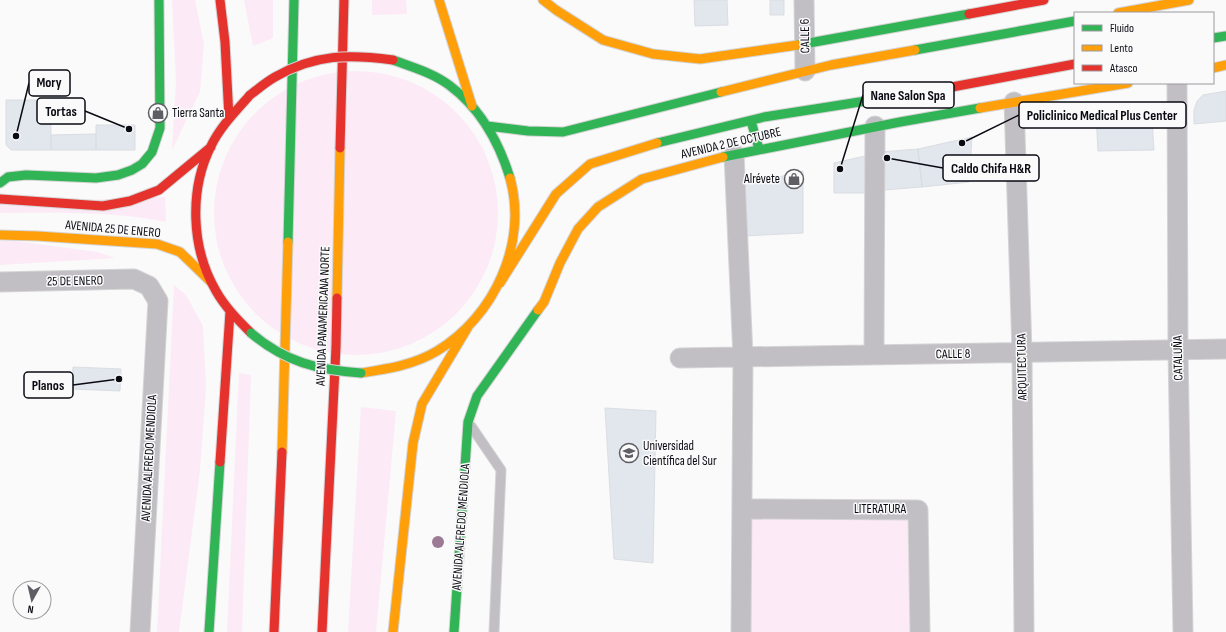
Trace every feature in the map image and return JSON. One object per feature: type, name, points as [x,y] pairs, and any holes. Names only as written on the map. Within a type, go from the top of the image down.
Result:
[{"type":"main road","points":[[0,183],[8,177],[26,175],[96,178],[118,175],[132,170],[142,164],[152,152],[160,128],[159,0]]},
{"type":"main road","points":[[220,0],[225,42],[229,118]]},
{"type":"main road","points":[[274,632],[285,393],[294,0]]},
{"type":"main road","name":"AVENIDA PANAMERICANA NORTE","points":[[322,632],[336,347],[344,0]]},
{"type":"main road","points":[[439,0],[472,106]]},
{"type":"main road","points":[[543,0],[603,40],[653,54],[700,59],[805,44],[1044,0]]},
{"type":"main road","points":[[1123,12],[1189,0]]},
{"type":"main road","points":[[488,126],[528,131],[562,132],[831,65],[1074,21]]},
{"type":"main road","points":[[1214,38],[1226,36]]},
{"type":"main road","points":[[393,632],[413,443],[422,404],[468,327],[486,306],[500,283],[509,256],[513,236],[514,201],[510,173],[500,147],[488,126],[472,106],[449,86],[422,70],[394,60],[363,56],[332,57],[303,64],[275,77],[250,95],[229,118],[211,147],[202,173],[197,201],[197,229],[202,256],[212,282],[230,312],[251,333],[275,351],[302,364],[331,371],[361,373],[390,369],[419,360],[445,346],[468,327]]},
{"type":"main road","name":"AVENIDA 2 DE OCTUBRE","points":[[500,283],[556,194],[590,164],[665,141],[764,117],[906,95],[1074,64]]},
{"type":"main road","points":[[1214,68],[1226,65]]},
{"type":"main road","name":"AVENIDA 2 DE OCTUBRE","points":[[468,422],[477,396],[544,302],[560,262],[578,229],[598,207],[642,179],[734,154],[875,126],[1122,84]]},
{"type":"main road","points":[[751,121],[759,149]]},
{"type":"main road","name":"AVENIDA 25 DE ENERO","points":[[0,198],[103,206],[130,201],[159,190],[211,147]]},
{"type":"main road","name":"AVENIDA 25 DE ENERO","points":[[0,235],[157,244],[180,252],[212,282]]},
{"type":"main road","points":[[209,632],[230,312]]},
{"type":"main road","name":"AVENIDA ALFREDO MENDIOLA","points":[[454,632],[468,422]]},
{"type":"main road","points":[[201,624],[212,586]]},
{"type":"street","name":"CALLE 6","points":[[804,0],[805,71]]},
{"type":"street","name":"CATALUÑA","points":[[1177,84],[1178,350],[1183,632]]},
{"type":"street","name":"ARQUITECTURA","points":[[1014,102],[1022,352],[1024,632]]},
{"type":"street","points":[[874,355],[875,126]]},
{"type":"street","points":[[734,154],[743,357],[741,632]]},
{"type":"street","name":"25 DE ENERO","points":[[0,282],[134,279],[149,286]]},
{"type":"street","name":"AVENIDA ALFREDO MENDIOLA","points":[[140,632],[158,301],[149,286]]},
{"type":"street","name":"CALLE 8","points":[[680,358],[1226,349]]},
{"type":"street","name":"LITERATURA","points":[[742,509],[918,510],[920,632]]},
{"type":"lane","points":[[468,422],[501,470],[494,632]]},
{"type":"shaded area","points":[[172,0],[195,0],[204,44],[200,92],[172,150],[176,81]]},
{"type":"shaded area","points":[[244,0],[273,0],[273,38],[253,46]]},
{"type":"shaded area","points":[[372,0],[406,0],[407,14],[372,15]]},
{"type":"shaded area","points":[[356,71],[397,77],[423,88],[446,103],[466,123],[481,146],[492,172],[498,213],[492,254],[481,280],[466,303],[446,323],[423,338],[397,349],[356,355],[315,349],[289,338],[266,323],[246,303],[231,280],[220,254],[214,213],[220,172],[231,146],[246,123],[266,103],[289,88],[315,77]]},
{"type":"shaded area","points":[[165,197],[166,222],[146,218],[104,214],[0,213],[0,203]]},
{"type":"shaded area","points":[[0,241],[15,241],[97,252],[115,258],[0,265]]},
{"type":"shaded area","points":[[174,285],[186,295],[203,326],[206,388],[200,470],[179,632],[157,632]]},
{"type":"shaded area","points":[[239,373],[251,375],[242,632],[227,632]]},
{"type":"shaded area","points":[[361,407],[396,411],[376,632],[348,632]]},
{"type":"shaded area","points":[[748,515],[914,516],[915,632],[747,632]]},
{"type":"building","points":[[694,0],[727,0],[728,25],[695,26]]},
{"type":"building","points":[[770,0],[784,0],[784,15],[770,15]]},
{"type":"building","points":[[1226,91],[1226,121],[1194,124],[1194,110],[1197,101],[1203,95]]},
{"type":"building","points":[[6,100],[51,100],[51,150],[11,150],[6,145]]},
{"type":"building","points":[[1151,105],[1154,150],[1098,151],[1096,115]]},
{"type":"building","points":[[96,125],[135,125],[135,150],[96,150]]},
{"type":"building","points":[[96,134],[96,150],[51,150],[51,135]]},
{"type":"building","points":[[972,137],[969,182],[922,187],[918,149]]},
{"type":"building","points":[[918,149],[922,187],[884,190],[881,152]]},
{"type":"building","points":[[865,156],[866,193],[834,193],[834,163]]},
{"type":"building","points":[[803,171],[803,233],[744,236],[743,186]]},
{"type":"building","points":[[73,367],[121,369],[120,391],[72,389]]},
{"type":"building","points":[[605,408],[656,411],[653,563],[614,559]]},
{"type":"traffic: fast","points":[[0,183],[8,177],[26,175],[96,178],[118,175],[132,170],[142,164],[152,152],[160,128],[159,0]]},
{"type":"traffic: fast","points":[[288,242],[294,0]]},
{"type":"traffic: fast","points":[[798,45],[969,14]]},
{"type":"traffic: fast","points":[[915,50],[1074,21]]},
{"type":"traffic: fast","points":[[1214,38],[1226,36]]},
{"type":"traffic: fast","points":[[393,60],[436,77],[449,85],[470,104],[479,115],[494,139],[510,178]]},
{"type":"traffic: fast","points":[[657,143],[764,117],[936,90]]},
{"type":"traffic: fast","points":[[487,126],[528,131],[563,132],[721,92]]},
{"type":"traffic: fast","points":[[723,157],[900,122],[980,108]]},
{"type":"traffic: fast","points":[[751,121],[759,149]]},
{"type":"traffic: fast","points":[[454,632],[468,422],[477,396],[538,310]]},
{"type":"traffic: fast","points":[[251,333],[276,351],[289,358],[330,370],[361,373]]},
{"type":"traffic: fast","points":[[209,632],[220,462]]},
{"type":"traffic: slow","points":[[439,0],[472,106]]},
{"type":"traffic: slow","points":[[543,0],[603,40],[653,54],[700,59],[798,45]]},
{"type":"traffic: slow","points":[[1123,12],[1189,0]]},
{"type":"traffic: slow","points":[[721,92],[831,65],[915,50]]},
{"type":"traffic: slow","points":[[1214,68],[1226,65]]},
{"type":"traffic: slow","points":[[980,108],[1122,84]]},
{"type":"traffic: slow","points":[[500,283],[556,194],[590,164],[657,143]]},
{"type":"traffic: slow","points":[[337,298],[340,148]]},
{"type":"traffic: slow","points":[[538,310],[544,302],[560,263],[578,229],[598,207],[642,179],[723,157]]},
{"type":"traffic: slow","points":[[361,373],[400,366],[428,356],[457,337],[475,319],[490,299],[502,276],[510,253],[514,228],[514,203],[510,178]]},
{"type":"traffic: slow","points":[[0,235],[157,244],[180,252],[211,282]]},
{"type":"traffic: slow","points":[[282,452],[288,242]]},
{"type":"traffic: slow","points":[[393,632],[413,443],[422,404],[468,327]]},
{"type":"traffic: jam","points":[[220,0],[225,42],[229,118]]},
{"type":"traffic: jam","points":[[340,148],[344,0]]},
{"type":"traffic: jam","points":[[969,14],[1044,0]]},
{"type":"traffic: jam","points":[[250,95],[265,83],[290,69],[318,60],[347,57],[393,60]]},
{"type":"traffic: jam","points":[[936,90],[1074,64]]},
{"type":"traffic: jam","points":[[250,95],[224,126],[211,146],[199,181],[196,200],[196,219],[202,256],[216,291],[223,302],[251,333]]},
{"type":"traffic: jam","points":[[0,199],[103,206],[130,201],[159,190],[211,147]]},
{"type":"traffic: jam","points":[[322,632],[337,298]]},
{"type":"traffic: jam","points":[[220,462],[230,312]]},
{"type":"traffic: jam","points":[[274,632],[282,452]]},
{"type":"place","name":"Tierra Santa","points":[[158,113]]},
{"type":"place","name":"Tortas","points":[[129,129]]},
{"type":"place","name":"Mory","points":[[16,136]]},
{"type":"place","name":"Policlinico Medical Plus Center","points":[[962,143]]},
{"type":"place","name":"Caldo Chifa H&R","points":[[887,158]]},
{"type":"place","name":"Nane Salon Spa","points":[[840,169]]},
{"type":"place","name":"Alrévete","points":[[794,179]]},
{"type":"place","name":"Planos","points":[[119,379]]},
{"type":"place","name":"Universidad Científica del Sur","points":[[629,453]]}]
